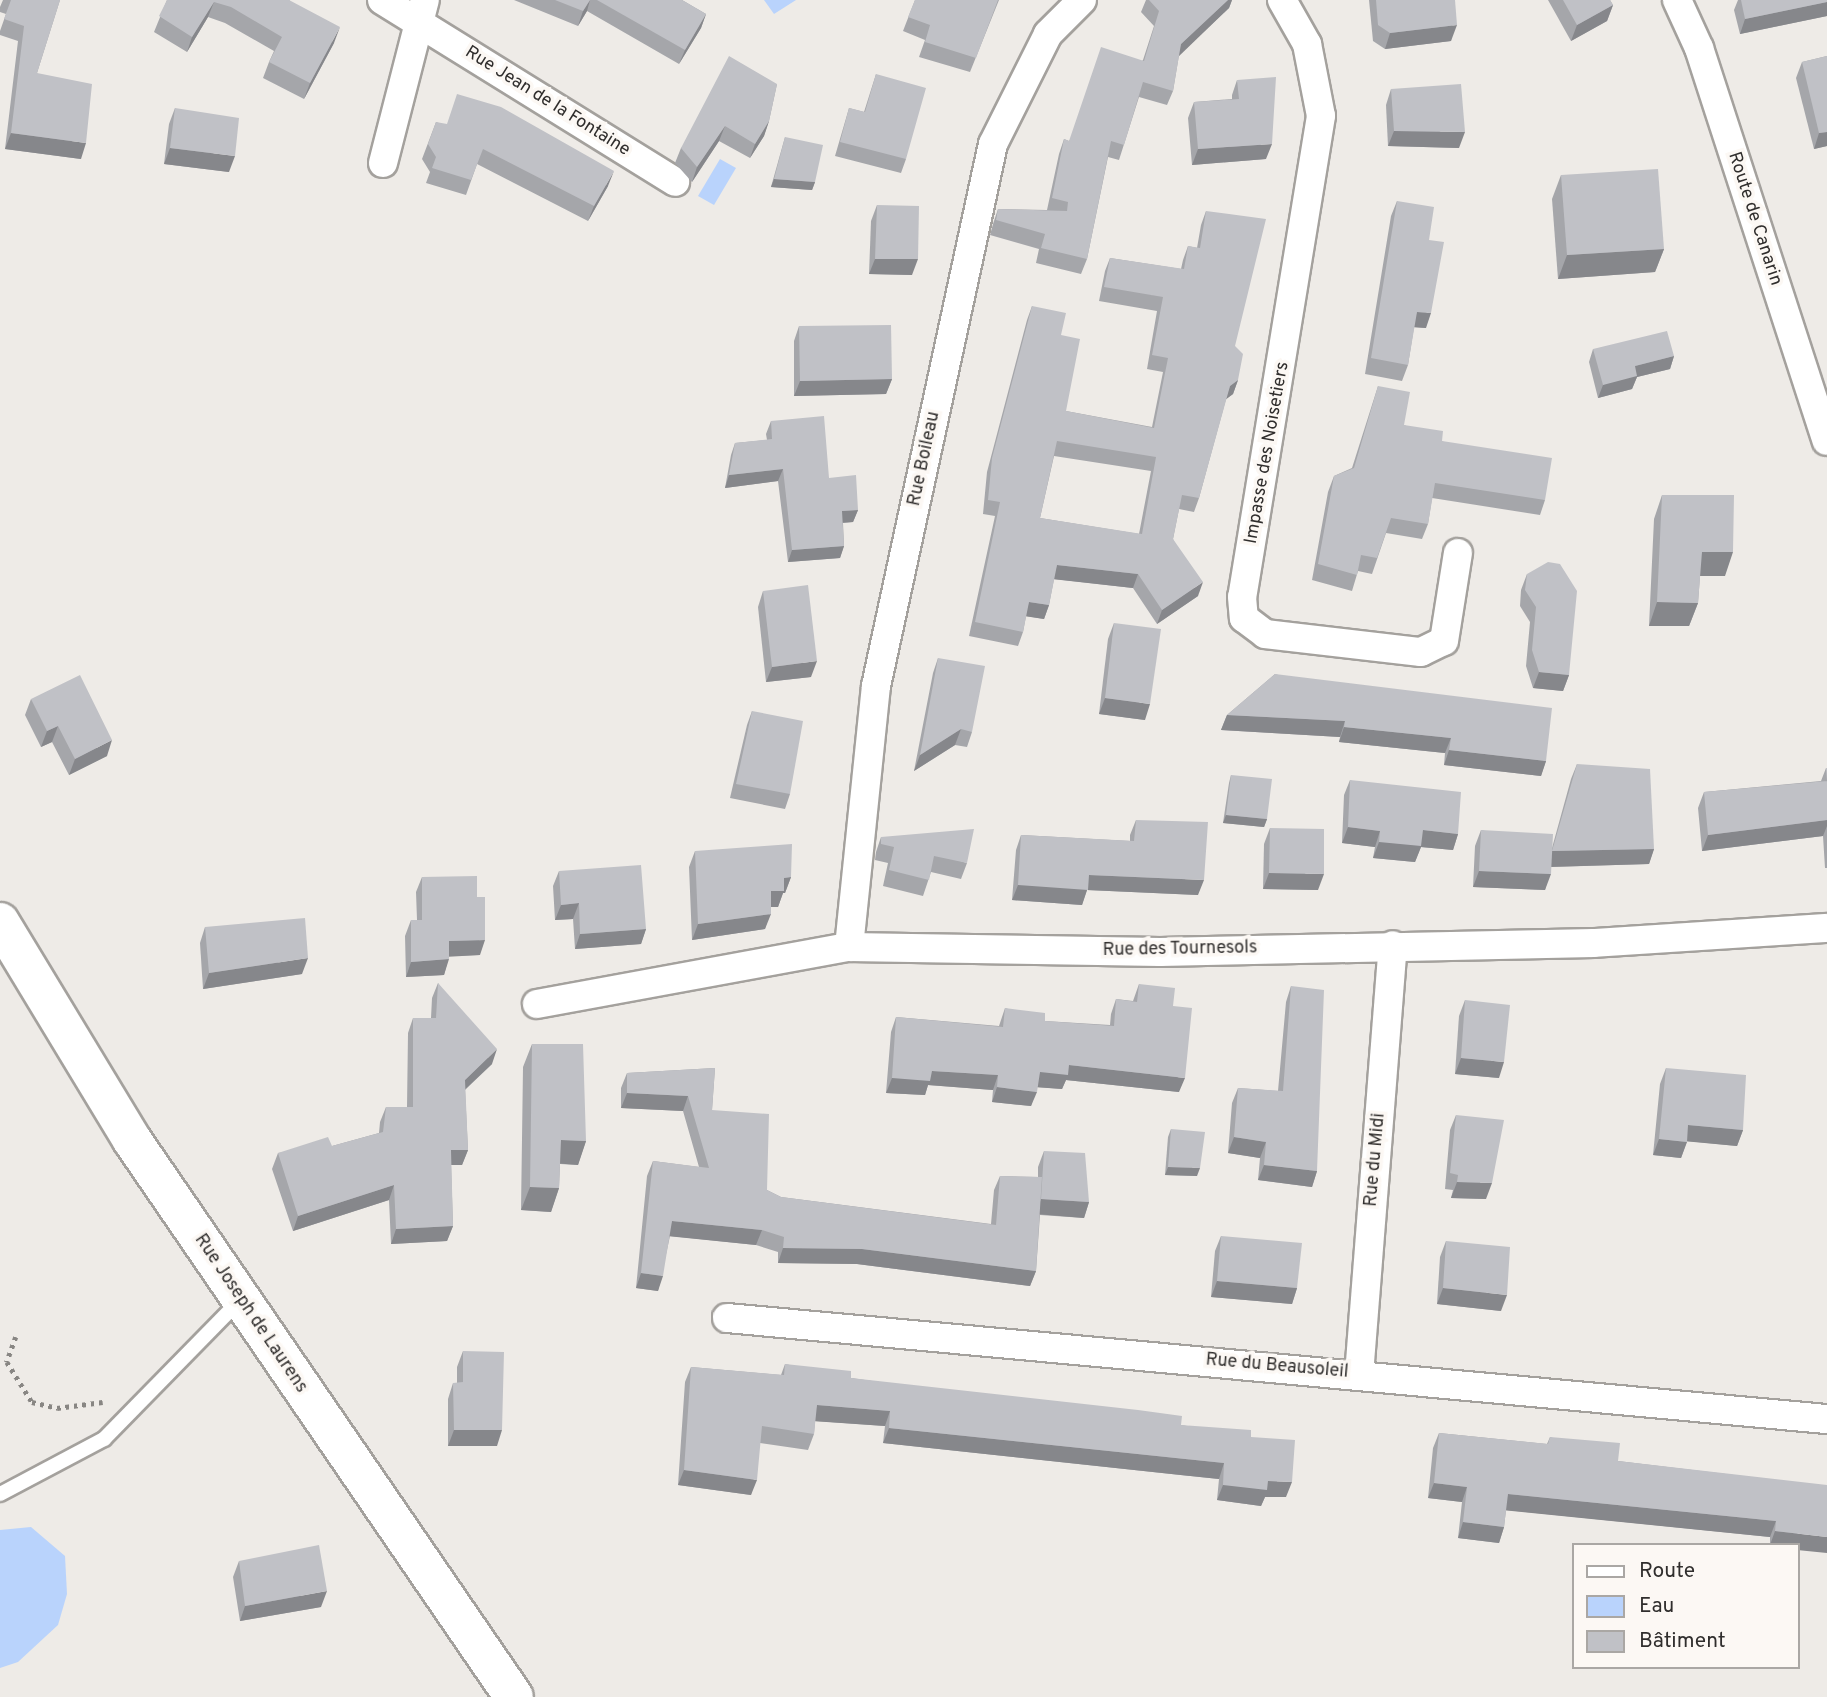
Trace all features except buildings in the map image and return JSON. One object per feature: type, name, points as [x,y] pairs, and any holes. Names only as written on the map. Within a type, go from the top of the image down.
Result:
[{"type":"main road","name":"Rue Joseph de Laurens","points":[[0,922],[74,1051],[240,1300],[514,1697]]},
{"type":"street","name":"Rue Jean de la Fontaine","points":[[382,0],[422,12],[675,182]]},
{"type":"street","name":"Rue Boileau","points":[[849,947],[876,686],[993,144],[1048,34],[1082,0]]},
{"type":"street","name":"Impasse des Noisetiers","points":[[1282,0],[1307,44],[1321,116],[1242,597],[1244,618],[1265,634],[1421,652],[1444,641],[1458,553]]},
{"type":"street","name":"Route de Canarin","points":[[1677,0],[1699,48],[1827,441]]},
{"type":"street","points":[[383,163],[422,12]]},
{"type":"street","name":"Rue des Tournesols","points":[[537,1004],[849,947],[1160,952],[1393,945],[1594,943],[1827,928]]},
{"type":"street","name":"Rue du Midi","points":[[1359,1375],[1393,945]]},
{"type":"street","name":"Rue du Beausoleil","points":[[727,1318],[1827,1419]]},
{"type":"lane","points":[[0,1494],[104,1439],[240,1300]]},
{"type":"path","points":[[16,1337],[7,1362],[32,1402],[57,1408],[117,1399]]},
{"type":"water","points":[[764,0],[796,0],[774,14]]},
{"type":"water","points":[[720,159],[736,168],[714,205],[698,196]]},
{"type":"water","points":[[31,1527],[65,1556],[67,1594],[58,1625],[18,1662],[0,1668],[0,1530]]}]
